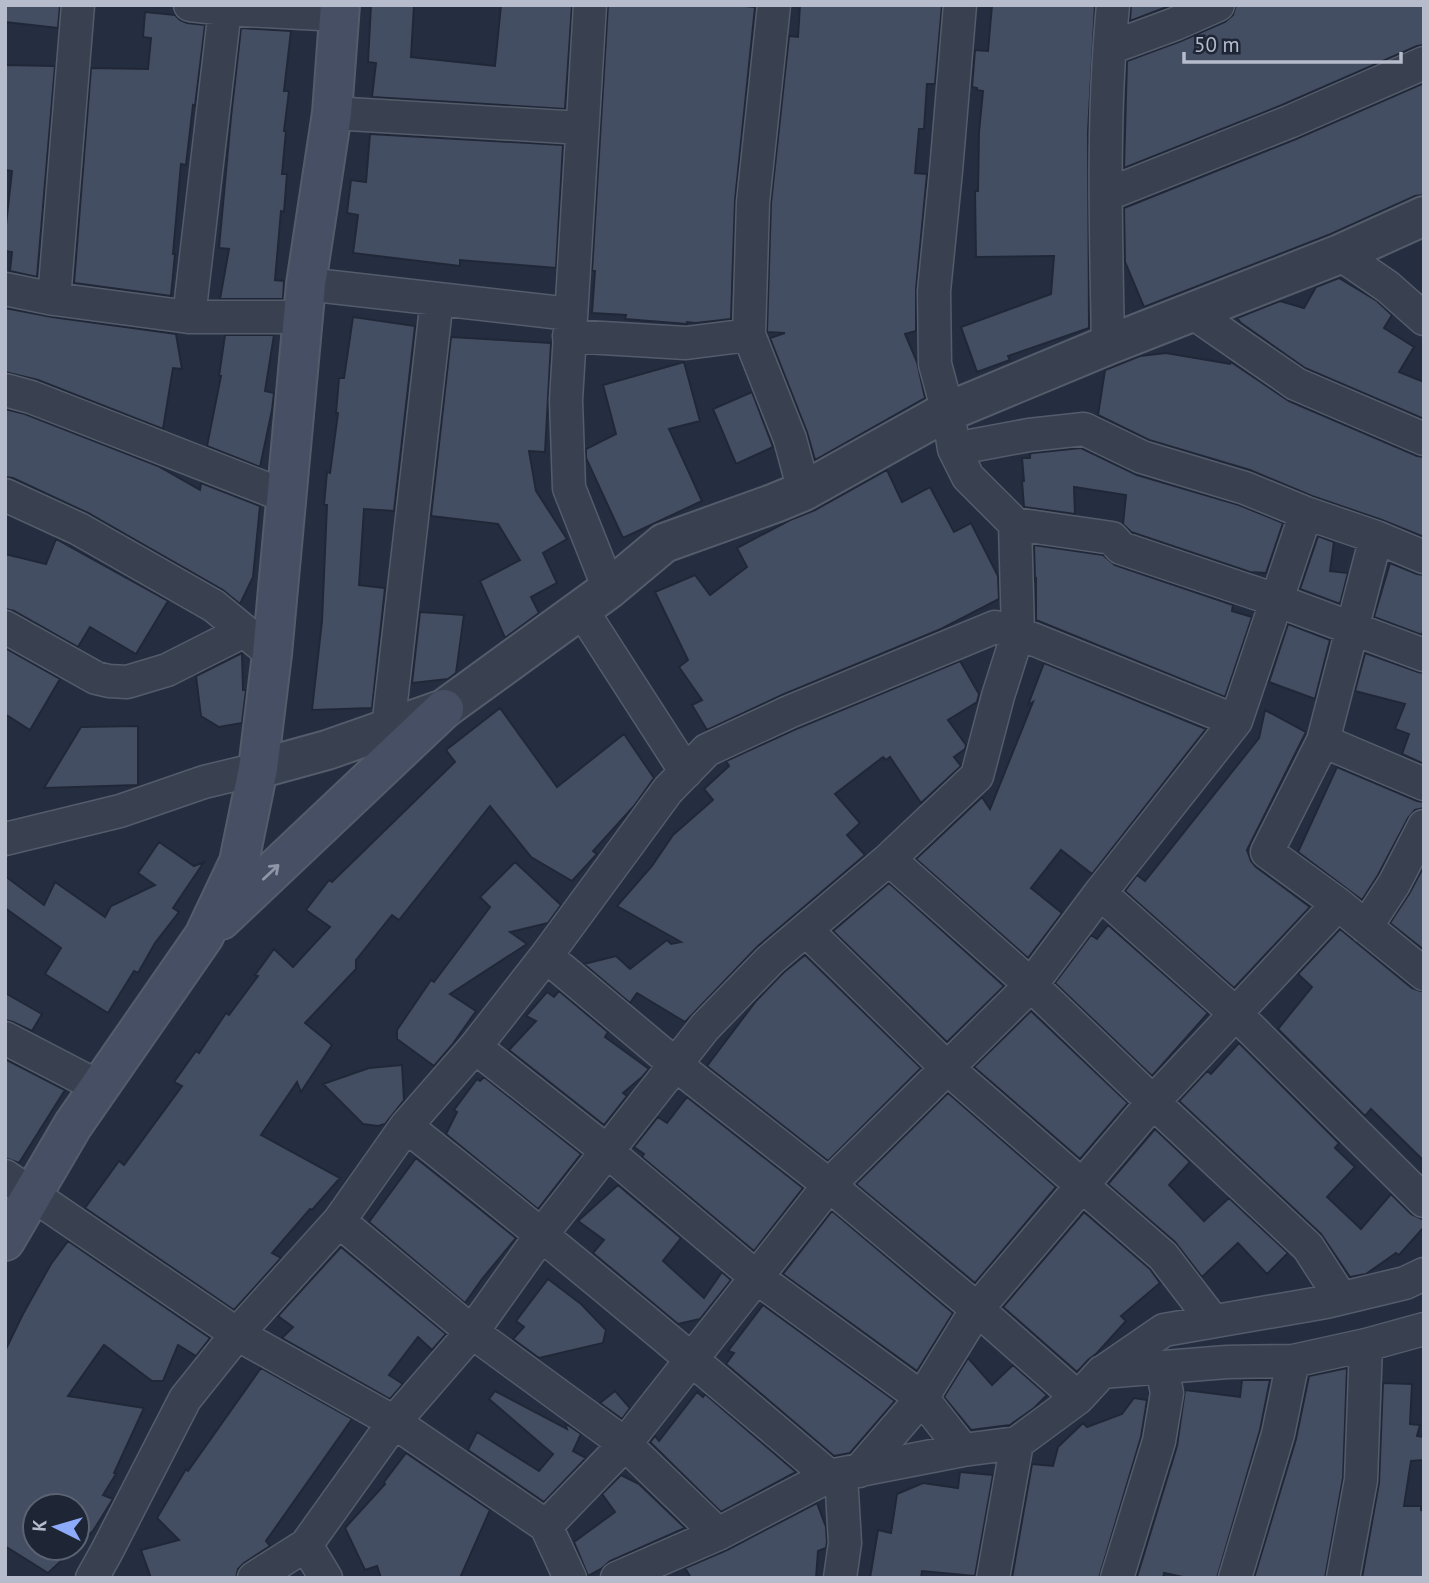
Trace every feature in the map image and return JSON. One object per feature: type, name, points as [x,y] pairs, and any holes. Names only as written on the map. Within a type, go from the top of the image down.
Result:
[{"type":"main road","points":[[5,1241],[19,1184],[73,1125],[204,936],[239,862],[258,769],[258,642],[285,496],[304,301],[332,113],[340,10]]},
{"type":"main road","points":[[204,936],[444,709]]},
{"type":"street","points":[[54,299],[78,5]]},
{"type":"street","points":[[190,5],[225,9],[340,10]]},
{"type":"street","points":[[590,5],[569,325],[566,400],[569,488],[595,599],[686,772]]},
{"type":"street","points":[[774,5],[752,202],[749,335],[790,439],[803,491]]},
{"type":"street","points":[[960,5],[934,291],[935,364],[951,430],[968,477],[1015,524],[1112,538],[1121,548],[1424,654]]},
{"type":"street","points":[[1108,345],[1106,195],[1110,48],[1114,5]]},
{"type":"street","points":[[1110,48],[1218,5]]},
{"type":"street","points":[[189,317],[225,9]]},
{"type":"street","points":[[1106,195],[1289,122],[1424,63]]},
{"type":"street","points":[[332,113],[582,128]]},
{"type":"street","points":[[5,839],[120,811],[204,782],[327,750],[444,709],[595,599],[664,543],[775,503],[951,430],[1108,345],[1340,254],[1424,216]]},
{"type":"street","points":[[1340,254],[1388,287],[1424,319]]},
{"type":"street","points":[[5,289],[54,299],[189,317],[304,301],[438,299],[569,325],[686,343],[749,335]]},
{"type":"street","points":[[388,728],[438,299]]},
{"type":"street","points":[[1192,312],[1296,384],[1424,439]]},
{"type":"street","points":[[5,390],[31,397],[285,496]]},
{"type":"street","points":[[951,430],[1029,435],[1084,429],[1142,457],[1245,488],[1424,557]]},
{"type":"street","points":[[5,495],[90,536],[214,606],[258,642]]},
{"type":"street","points":[[547,1525],[625,1444],[829,1185],[1031,985],[1236,721],[1306,513]]},
{"type":"street","points":[[254,1578],[306,1545],[394,1422],[472,1332],[542,1234],[705,1027],[770,960],[889,859],[977,776],[1018,633],[1015,524]]},
{"type":"street","points":[[1376,537],[1323,741],[1267,852],[1338,904],[1424,974]]},
{"type":"street","points":[[5,627],[83,672],[109,681],[127,682],[258,642]]},
{"type":"street","points":[[92,1578],[115,1564],[185,1399],[237,1334],[338,1221],[406,1126],[475,1047],[546,956],[668,790],[707,750],[801,707],[995,628],[1018,633],[1236,721]]},
{"type":"street","points":[[1323,741],[1424,783]]},
{"type":"street","points":[[1366,927],[1394,884],[1424,826]]},
{"type":"street","points":[[889,859],[1031,985],[1308,1247],[1341,1298]]},
{"type":"street","points":[[1100,893],[1235,1013],[1424,1201]]},
{"type":"street","points":[[839,1578],[845,1544],[843,1474],[922,1398],[977,1308],[1153,1102],[1338,904]]},
{"type":"street","points":[[806,930],[947,1068],[1163,1256],[1213,1321]]},
{"type":"street","points":[[546,956],[676,1065],[829,1185],[977,1308],[1077,1398]]},
{"type":"street","points":[[5,1038],[99,1087]]},
{"type":"street","points":[[475,1047],[608,1152],[757,1277],[922,1398],[963,1450]]},
{"type":"street","points":[[406,1126],[542,1234],[691,1358],[843,1474]]},
{"type":"street","points":[[19,1184],[237,1334],[394,1422],[547,1525],[570,1578]]},
{"type":"street","points":[[338,1221],[472,1332],[625,1444],[718,1534]]},
{"type":"street","points":[[617,1578],[718,1534],[843,1474],[963,1450],[1017,1443],[1077,1398],[1102,1373],[1164,1330],[1341,1298],[1405,1283],[1424,1274]]},
{"type":"street","points":[[1102,1373],[1227,1362],[1293,1361],[1423,1334]]},
{"type":"street","points":[[1343,1578],[1361,1480],[1366,1345]]},
{"type":"street","points":[[1235,1578],[1278,1434],[1293,1361]]},
{"type":"street","points":[[1117,1578],[1159,1441],[1167,1393],[1162,1368]]},
{"type":"street","points":[[993,1578],[1017,1443]]},
{"type":"street","points":[[306,1545],[326,1578]]},
{"type":"building","points":[[5,5],[60,5],[58,28],[5,22]]},
{"type":"building","points":[[371,5],[414,5],[411,57],[495,66],[501,5],[572,5],[565,109],[372,97],[376,63],[368,62]]},
{"type":"building","points":[[608,5],[755,7],[735,200],[731,319],[687,324],[625,319],[626,315],[592,313],[595,271],[592,271]]},
{"type":"building","points":[[800,5],[942,5],[935,84],[927,84],[924,129],[919,129],[915,173],[927,174],[916,289],[916,331],[905,334],[917,362],[925,398],[815,460],[807,432],[770,338],[785,333],[767,332],[771,203],[789,36],[798,37]]},
{"type":"building","points":[[992,5],[1095,5],[1088,132],[1089,328],[1008,356],[1010,360],[977,372],[961,327],[1051,294],[1054,256],[976,257],[975,191],[978,191],[983,91],[972,87],[975,50],[988,51]]},
{"type":"building","points":[[1131,5],[1172,5],[1130,21]]},
{"type":"building","points":[[1236,5],[1424,5],[1424,45],[1124,168],[1127,61],[1225,22],[1233,15]]},
{"type":"building","points":[[145,12],[175,15],[187,23],[205,25],[186,165],[181,164],[171,296],[74,283],[91,68],[148,69],[151,38],[143,37]]},
{"type":"building","points":[[241,28],[291,31],[284,91],[289,91],[282,174],[287,174],[275,280],[284,281],[283,299],[220,299],[229,249],[219,248]]},
{"type":"building","points":[[5,65],[55,66],[37,277],[10,271],[12,252],[5,251],[12,171],[5,170]]},
{"type":"building","points":[[1424,83],[1424,195],[1415,196],[1331,234],[1144,307],[1125,262],[1124,208],[1296,139]]},
{"type":"building","points":[[370,134],[563,145],[556,268],[460,260],[460,266],[353,253],[358,215],[347,213],[351,180],[366,182]]},
{"type":"building","points":[[1339,278],[1377,301],[1392,315],[1384,328],[1414,347],[1399,372],[1424,382],[1424,419],[1305,368],[1237,318],[1280,301],[1304,308],[1316,287]]},
{"type":"building","points":[[5,308],[176,334],[182,369],[173,368],[163,429],[38,380],[5,372]]},
{"type":"building","points":[[353,317],[415,326],[394,511],[364,509],[359,585],[385,588],[372,708],[312,710],[322,621],[327,472],[330,473],[338,413],[339,378],[344,378]]},
{"type":"building","points":[[225,335],[274,335],[265,391],[274,393],[260,467],[207,446],[221,376]]},
{"type":"building","points":[[451,337],[551,343],[545,452],[529,451],[536,491],[567,539],[543,553],[557,583],[531,597],[539,613],[505,638],[480,581],[520,560],[498,524],[431,516]]},
{"type":"building","points":[[1166,353],[1230,364],[1231,362],[1289,401],[1424,457],[1424,537],[1250,470],[1149,440],[1098,415],[1105,370],[1140,356]]},
{"type":"building","points":[[684,362],[700,421],[669,429],[702,501],[623,538],[586,458],[586,449],[616,434],[603,385]]},
{"type":"building","points":[[752,392],[773,447],[736,464],[713,409]]},
{"type":"building","points":[[5,409],[25,414],[158,466],[200,490],[201,483],[260,506],[253,577],[240,604],[223,590],[88,513],[13,478],[5,477]]},
{"type":"building","points":[[1081,448],[1137,475],[1239,505],[1283,523],[1266,573],[1250,572],[1131,532],[1123,524],[1126,495],[1074,487],[1075,514],[1024,507],[1022,458],[1030,458],[1032,453]]},
{"type":"building","points":[[887,470],[902,502],[930,487],[954,532],[971,523],[998,576],[999,599],[941,629],[782,695],[707,730],[692,705],[702,700],[679,667],[688,660],[655,592],[695,575],[710,595],[747,567],[737,548],[815,510]]},
{"type":"building","points":[[1318,536],[1334,542],[1330,571],[1348,573],[1340,604],[1300,589]]},
{"type":"building","points":[[56,539],[168,601],[136,654],[90,627],[78,647],[14,611],[5,609],[5,554],[46,564]]},
{"type":"building","points":[[1034,545],[1103,555],[1115,565],[1233,605],[1232,611],[1252,617],[1225,697],[1036,620]]},
{"type":"building","points":[[1390,563],[1424,575],[1422,635],[1374,617]]},
{"type":"building","points":[[420,612],[464,615],[456,673],[448,679],[412,683]]},
{"type":"building","points":[[1288,624],[1330,640],[1315,699],[1269,682]]},
{"type":"building","points":[[5,648],[60,679],[30,730],[5,714]]},
{"type":"building","points":[[242,653],[243,690],[246,690],[242,723],[219,727],[201,716],[196,676]]},
{"type":"building","points":[[1365,653],[1424,673],[1424,764],[1402,754],[1409,734],[1395,729],[1405,704],[1355,691]]},
{"type":"building","points":[[960,661],[979,694],[977,702],[948,720],[966,745],[965,749],[954,757],[961,766],[921,803],[890,757],[886,760],[883,757],[835,794],[860,823],[847,835],[865,855],[758,946],[685,1022],[637,993],[630,1003],[584,964],[616,956],[630,969],[667,940],[671,944],[681,942],[617,906],[652,866],[673,835],[713,800],[704,789],[729,766],[726,761]]},
{"type":"building","points":[[1044,663],[1206,729],[1092,874],[1061,850],[1031,888],[1062,913],[1028,958],[916,859],[982,797],[990,809],[1033,702],[1028,705]]},
{"type":"building","points":[[500,708],[557,787],[624,734],[654,778],[634,806],[593,851],[597,854],[572,881],[531,857],[490,806],[399,920],[392,915],[356,960],[356,969],[305,1023],[332,1045],[301,1092],[297,1082],[261,1135],[340,1178],[272,1253],[281,1258],[234,1310],[85,1208],[119,1161],[124,1165],[182,1086],[174,1082],[196,1051],[199,1053],[226,1013],[229,1015],[274,949],[293,967],[330,927],[306,910],[329,880],[332,882],[455,762],[446,750]]},
{"type":"building","points":[[1265,710],[1306,732],[1247,850],[1256,867],[1310,907],[1234,988],[1125,891],[1137,875],[1145,881],[1259,738]]},
{"type":"building","points":[[138,726],[138,785],[44,788],[81,727]]},
{"type":"building","points":[[1337,767],[1424,802],[1424,808],[1415,810],[1408,818],[1362,900],[1298,852]]},
{"type":"building","points":[[159,842],[194,866],[204,862],[173,908],[179,912],[155,943],[138,973],[134,971],[108,1013],[45,974],[61,948],[5,908],[5,876],[44,905],[55,882],[105,917],[111,906],[155,885],[138,873]]},
{"type":"building","points":[[515,862],[561,905],[548,923],[510,932],[527,944],[450,994],[476,1011],[434,1066],[397,1039],[397,1030],[431,980],[434,982],[490,907],[480,897]]},
{"type":"building","points":[[1424,866],[1424,950],[1390,923]]},
{"type":"building","points":[[889,883],[1004,986],[947,1042],[833,931]]},
{"type":"building","points":[[1108,925],[1208,1013],[1152,1076],[1055,983],[1091,935],[1097,939]]},
{"type":"building","points":[[1340,929],[1412,988],[1424,992],[1424,1161],[1371,1109],[1365,1116],[1278,1029],[1312,987],[1298,974]]},
{"type":"building","points":[[805,955],[921,1068],[828,1161],[707,1066],[756,1001]]},
{"type":"building","points":[[559,991],[608,1032],[605,1037],[649,1069],[623,1093],[627,1096],[604,1125],[509,1050],[536,1021],[526,1016],[547,992],[554,997]]},
{"type":"building","points":[[5,993],[42,1014],[32,1031],[5,1020]]},
{"type":"building","points":[[1031,1011],[1128,1103],[1080,1159],[974,1067]]},
{"type":"building","points":[[1239,1043],[1339,1143],[1335,1148],[1355,1167],[1327,1197],[1361,1229],[1391,1194],[1411,1214],[1424,1220],[1424,1227],[1399,1255],[1396,1253],[1366,1274],[1350,1277],[1321,1234],[1179,1101],[1207,1071],[1211,1074]]},
{"type":"building","points":[[5,1059],[65,1090],[19,1163],[5,1158]]},
{"type":"building","points":[[402,1065],[404,1100],[385,1124],[378,1126],[363,1124],[323,1084],[369,1068]]},
{"type":"building","points":[[484,1077],[581,1154],[538,1209],[446,1134],[457,1112],[454,1110],[477,1079],[480,1081]]},
{"type":"building","points":[[948,1093],[1056,1187],[975,1283],[856,1184]]},
{"type":"building","points":[[687,1097],[803,1188],[754,1251],[642,1157],[644,1154],[634,1147],[658,1117],[667,1123]]},
{"type":"building","points":[[1155,1129],[1190,1162],[1169,1185],[1204,1221],[1229,1198],[1288,1253],[1267,1274],[1238,1243],[1202,1277],[1175,1242],[1108,1184]]},
{"type":"building","points":[[416,1158],[516,1238],[465,1303],[369,1222]]},
{"type":"building","points":[[618,1185],[681,1238],[663,1261],[704,1298],[722,1272],[731,1280],[700,1319],[678,1324],[593,1253],[604,1240],[578,1221]]},
{"type":"building","points":[[832,1211],[953,1313],[917,1371],[783,1274]]},
{"type":"building","points":[[1084,1212],[1150,1269],[1160,1283],[1121,1316],[1126,1321],[1077,1372],[1003,1307]]},
{"type":"building","points":[[68,1241],[210,1338],[196,1356],[178,1345],[163,1381],[152,1381],[104,1345],[68,1396],[144,1408],[114,1473],[116,1474],[103,1495],[113,1499],[91,1533],[91,1492],[21,1492],[21,1556],[5,1546],[5,1351],[51,1264]]},
{"type":"building","points":[[341,1247],[446,1334],[432,1350],[418,1337],[389,1375],[403,1384],[390,1399],[282,1338],[293,1327],[278,1316]]},
{"type":"building","points":[[548,1279],[581,1304],[606,1330],[603,1343],[539,1358],[513,1339],[524,1327],[516,1321]]},
{"type":"building","points":[[763,1305],[895,1401],[850,1453],[834,1456],[726,1364],[734,1353],[728,1351]]},
{"type":"building","points":[[968,1358],[992,1385],[1013,1365],[1047,1395],[1010,1425],[971,1430],[944,1397]]},
{"type":"building","points":[[261,1368],[352,1419],[266,1541],[270,1546],[244,1563],[238,1569],[236,1578],[151,1578],[141,1550],[179,1540],[157,1518],[186,1469],[188,1471]]},
{"type":"building","points":[[1347,1368],[1343,1478],[1325,1578],[1254,1578],[1296,1439],[1309,1376]]},
{"type":"building","points":[[1242,1380],[1270,1380],[1260,1430],[1217,1578],[1188,1578],[1164,1573],[1163,1578],[1137,1577],[1177,1446],[1185,1390],[1240,1397]]},
{"type":"building","points":[[1383,1383],[1412,1384],[1410,1424],[1420,1425],[1417,1436],[1424,1437],[1424,1460],[1411,1461],[1404,1506],[1421,1506],[1424,1511],[1424,1578],[1362,1578],[1379,1483]]},
{"type":"building","points":[[495,1391],[567,1429],[565,1423],[581,1434],[573,1451],[586,1458],[544,1502],[468,1450],[477,1432],[539,1471],[553,1454],[489,1399]]},
{"type":"building","points":[[615,1391],[630,1408],[622,1419],[600,1403]]},
{"type":"building","points":[[697,1392],[703,1397],[705,1394],[796,1472],[721,1512],[650,1442],[655,1436],[659,1441]]},
{"type":"building","points":[[1134,1398],[1147,1400],[1141,1437],[1099,1578],[1012,1578],[1032,1464],[1053,1466],[1058,1447],[1083,1423],[1087,1427],[1122,1414]]},
{"type":"building","points":[[406,1453],[490,1510],[460,1578],[381,1578],[377,1566],[365,1570],[345,1528],[385,1484]]},
{"type":"building","points":[[960,1472],[993,1475],[975,1576],[922,1571],[921,1578],[870,1578],[878,1530],[891,1533],[897,1494],[923,1483],[958,1488]]},
{"type":"building","points":[[621,1475],[639,1484],[685,1528],[610,1561],[588,1576],[574,1542],[615,1512],[602,1494]]},
{"type":"building","points":[[817,1503],[826,1527],[827,1542],[826,1548],[818,1551],[816,1578],[691,1578],[685,1568],[727,1550]]},
{"type":"building","points":[[30,1562],[60,1562],[48,1573]]}]
